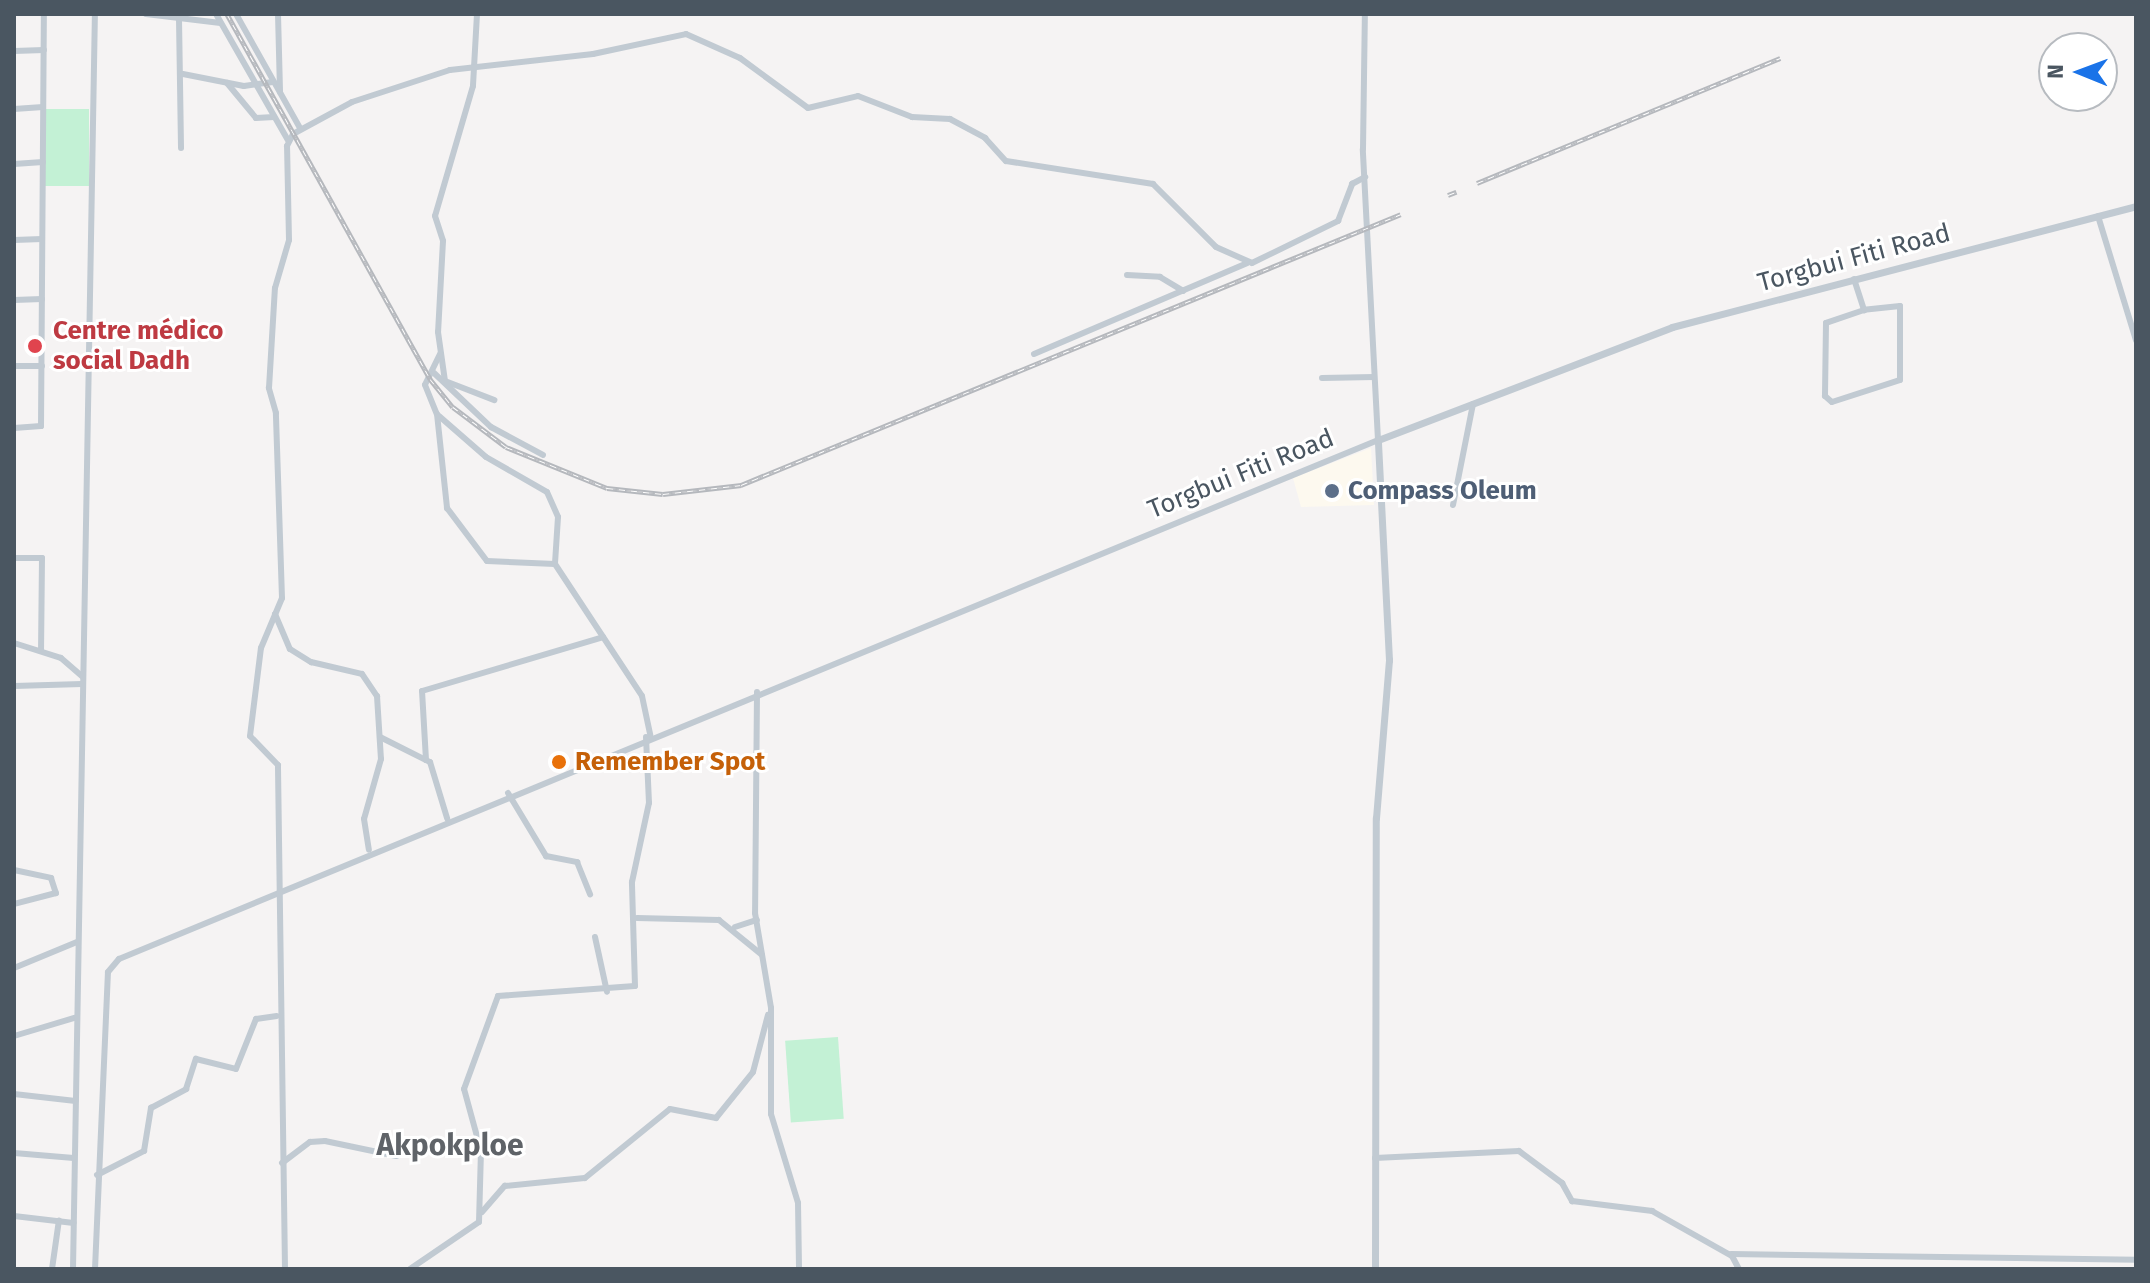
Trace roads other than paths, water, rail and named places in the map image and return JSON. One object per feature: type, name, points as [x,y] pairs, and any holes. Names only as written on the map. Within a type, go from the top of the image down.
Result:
[{"type":"street","points":[[14,428],[41,426],[44,14]]},
{"type":"street","points":[[73,1269],[74,1018],[95,14]]},
{"type":"street","points":[[146,14],[220,23]]},
{"type":"street","points":[[216,14],[288,140],[289,240],[275,288],[269,388],[276,413],[282,598],[261,648],[250,736],[278,765],[277,1016],[285,1269]]},
{"type":"street","points":[[236,14],[300,128]]},
{"type":"street","points":[[278,14],[281,95]]},
{"type":"street","points":[[477,14],[469,69],[473,86],[435,216],[443,241],[440,354],[445,381],[494,400]]},
{"type":"street","points":[[1365,14],[1365,177],[1389,660],[1376,818],[1375,1269]]},
{"type":"street","points":[[179,19],[183,74],[181,148]]},
{"type":"street","points":[[288,140],[300,128],[352,102],[469,69],[686,34],[740,58],[808,108],[858,96],[912,117],[950,119],[985,138],[1006,161],[1153,184],[1216,247],[1249,262]]},
{"type":"street","points":[[14,51],[44,50]]},
{"type":"street","points":[[183,74],[227,83],[256,85],[273,82]]},
{"type":"street","points":[[227,83],[256,118],[274,117]]},
{"type":"street","points":[[14,109],[43,107]]},
{"type":"street","points":[[14,164],[43,162]]},
{"type":"street","points":[[1034,354],[1338,221],[1352,184],[1365,177]]},
{"type":"street","name":"Torgbui Fiti Road","points":[[95,1269],[108,972],[137,948],[383,844],[1378,440],[1672,327],[2136,206]]},
{"type":"street","points":[[2098,216],[2136,340]]},
{"type":"street","points":[[14,240],[42,239]]},
{"type":"street","points":[[1127,275],[1160,277],[1183,291]]},
{"type":"street","points":[[1854,279],[1864,310]]},
{"type":"street","points":[[14,300],[42,299]]},
{"type":"street","points":[[1900,306],[1900,380],[1832,402],[1825,396],[1826,323],[1864,310],[1900,306]]},
{"type":"street","points":[[440,354],[434,373],[425,385],[437,414],[447,508],[468,528],[473,550],[487,561],[555,564]]},
{"type":"street","points":[[14,366],[42,366]]},
{"type":"street","points":[[434,373],[491,427],[543,455]]},
{"type":"street","points":[[1322,378],[1374,377]]},
{"type":"street","points":[[1453,505],[1473,404]]},
{"type":"street","points":[[437,414],[486,457],[547,492],[558,517],[555,564],[642,696],[648,736],[649,803],[632,882],[639,933],[635,986],[607,992],[514,992],[493,1002],[464,1089],[481,1151],[480,1214]]},
{"type":"street","points":[[14,558],[42,558],[41,650]]},
{"type":"street","points":[[275,614],[285,641],[302,658],[349,667],[370,683],[380,737],[364,819],[369,850]]},
{"type":"street","points":[[447,818],[426,760],[422,691],[603,637]]},
{"type":"street","points":[[14,643],[41,650],[83,680]]},
{"type":"street","points":[[14,686],[83,680]]},
{"type":"street","points":[[757,692],[757,920],[771,1008],[771,1114],[798,1203],[799,1269]]},
{"type":"street","points":[[380,737],[426,760]]},
{"type":"street","points":[[508,793],[546,856],[577,862],[590,894]]},
{"type":"street","points":[[14,870],[51,878],[56,893],[14,904]]},
{"type":"street","points":[[637,918],[649,922],[719,920],[735,927],[763,955]]},
{"type":"street","points":[[735,927],[757,920]]},
{"type":"street","points":[[639,933],[649,922]]},
{"type":"street","points":[[595,937],[607,992]]},
{"type":"street","points":[[14,968],[77,942]]},
{"type":"street","points":[[410,1269],[470,1234],[480,1214],[505,1186],[585,1178],[670,1109],[716,1118],[753,1072],[771,1008]]},
{"type":"street","points":[[97,1175],[144,1151],[151,1108],[186,1089],[196,1059],[236,1069],[256,1019],[277,1016]]},
{"type":"street","points":[[14,1036],[74,1018]]},
{"type":"street","points":[[14,1094],[76,1101]]},
{"type":"street","points":[[282,1163],[310,1142],[325,1141],[396,1156]]},
{"type":"street","points":[[1375,1158],[1519,1151],[1562,1183],[1572,1201],[1652,1211],[1727,1254],[1739,1269]]},
{"type":"street","points":[[14,1153],[74,1158]]},
{"type":"street","points":[[14,1216],[74,1223]]},
{"type":"street","points":[[52,1269],[59,1220]]},
{"type":"street","points":[[1727,1254],[2136,1260]]},
{"type":"railway","points":[[227,14],[430,379],[453,407],[506,447],[607,488],[663,494],[741,485],[1401,214]]},
{"type":"railway","points":[[1477,183],[1780,58]]},
{"type":"railway","points":[[1448,195],[1456,192]]},
{"type":"place","name":"Centre médico social Dadh","points":[[35,346]]},
{"type":"place","name":"Compass Oleum","points":[[1332,491]]},
{"type":"place","name":"Remember Spot","points":[[559,762]]},
{"type":"district","name":"Akpokploe","points":[[450,1145]]}]
